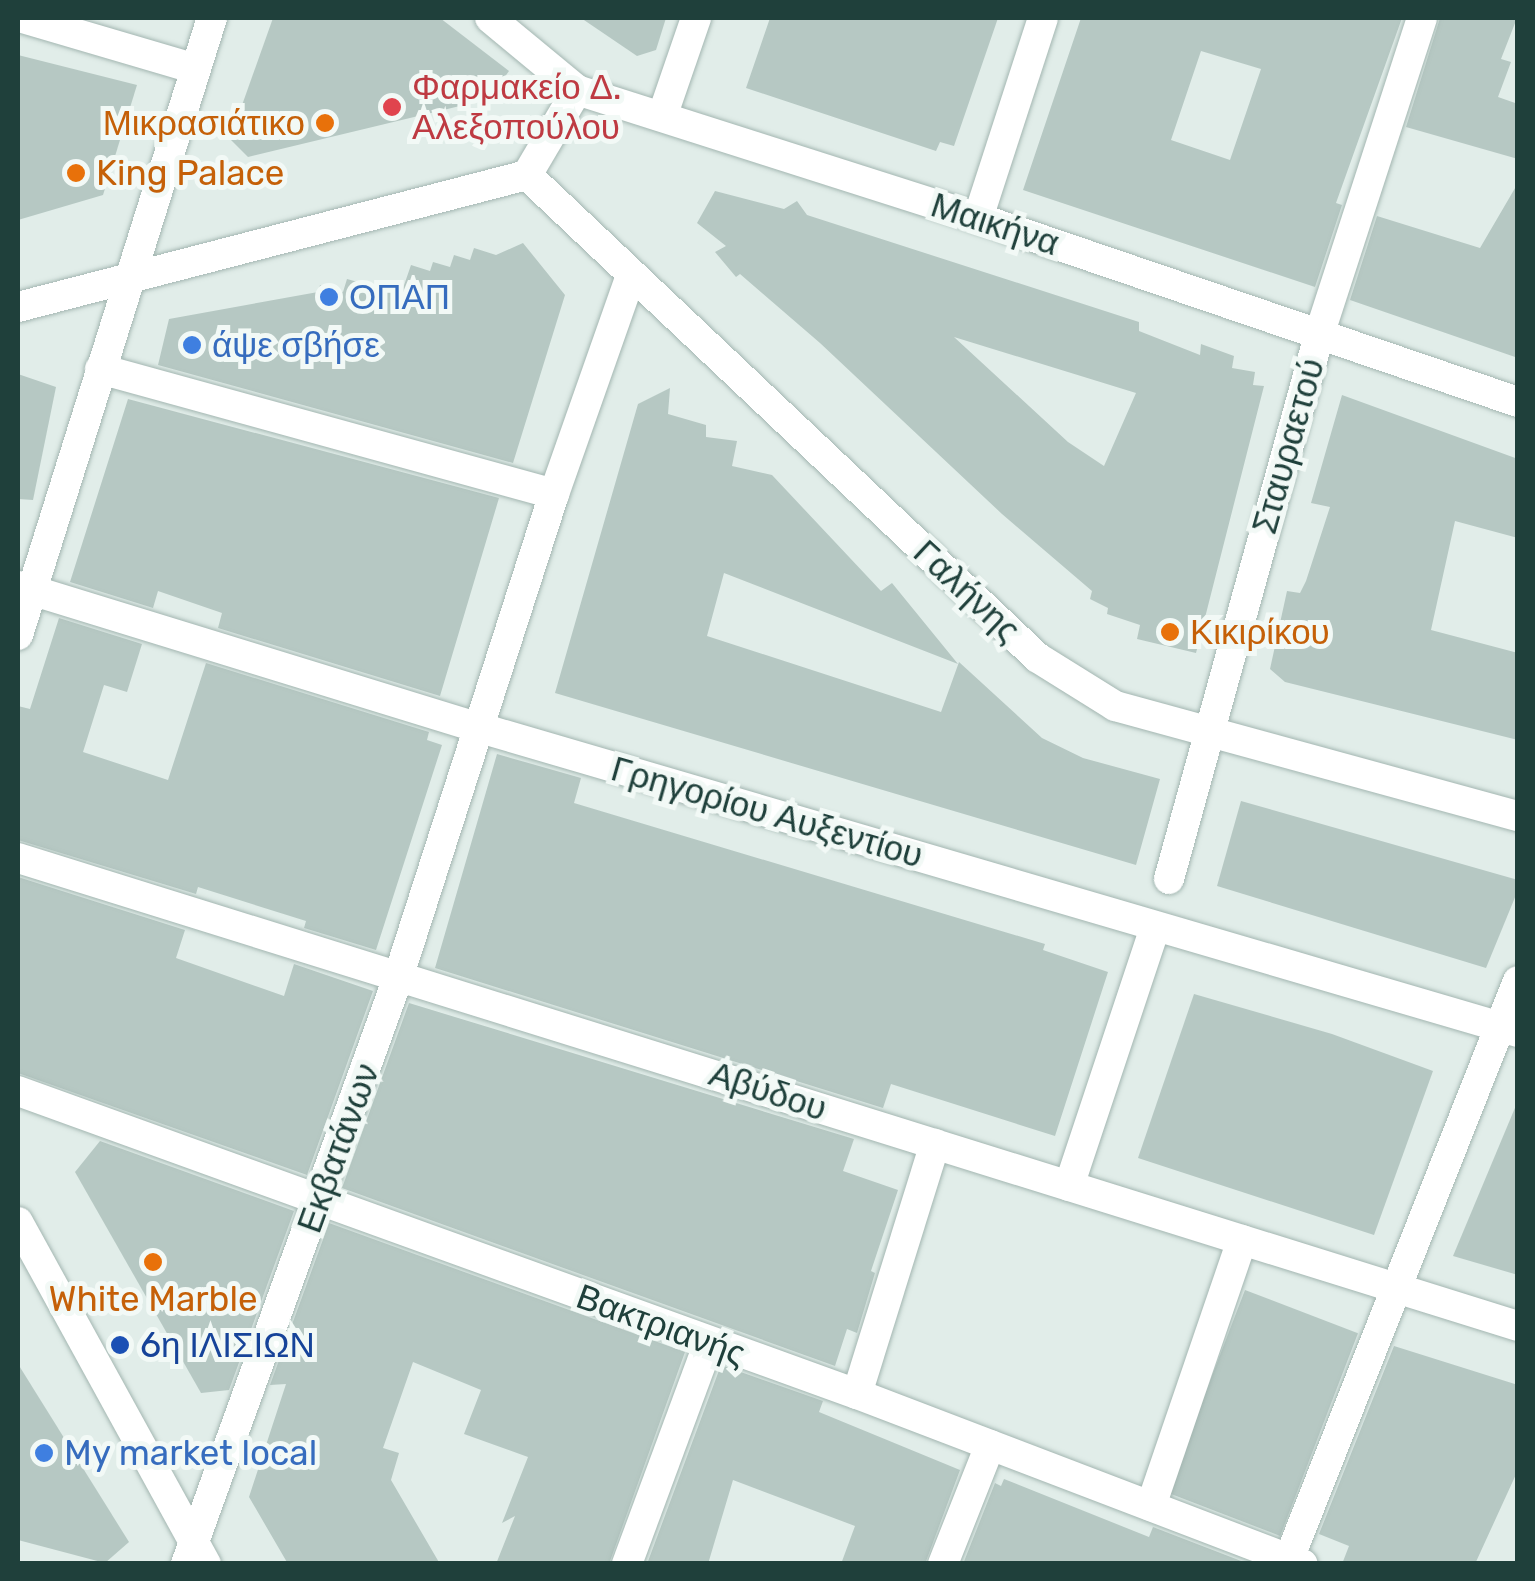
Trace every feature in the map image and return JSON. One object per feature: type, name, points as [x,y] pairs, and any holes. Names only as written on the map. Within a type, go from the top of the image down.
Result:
[{"type":"street","points":[[23,18],[196,68]]},
{"type":"street","points":[[18,635],[24,588],[100,368],[212,18]]},
{"type":"street","name":"Μαικήνα","points":[[490,18],[577,90],[663,114],[978,218],[1518,402]]},
{"type":"street","points":[[663,114],[696,18]]},
{"type":"street","points":[[978,218],[1043,18]]},
{"type":"street","name":"Σταυραετού","points":[[1169,880],[1320,332],[1422,18]]},
{"type":"street","points":[[18,308],[526,176],[577,90]]},
{"type":"street","name":"Γαλήνης","points":[[526,176],[1038,658],[1115,706],[1518,816]]},
{"type":"street","name":"Εκβατάνων","points":[[195,1556],[399,975],[554,494],[631,276]]},
{"type":"street","points":[[100,368],[554,494]]},
{"type":"street","name":"Γρηγορίου Αυξεντίου","points":[[24,588],[477,728],[1508,1030]]},
{"type":"street","name":"Αβύδου","points":[[18,858],[1518,1326]]},
{"type":"street","points":[[1069,1186],[1156,927]]},
{"type":"street","points":[[1293,1562],[1394,1288],[1508,1030],[1518,981]]},
{"type":"street","name":"Βακτριανής","points":[[18,1091],[857,1394],[1293,1562]]},
{"type":"street","points":[[857,1394],[935,1144]]},
{"type":"street","points":[[18,1222],[195,1556]]},
{"type":"street","points":[[1151,1506],[1242,1240]]},
{"type":"street","points":[[627,1564],[709,1342]]},
{"type":"street","points":[[943,1564],[990,1445]]},
{"type":"building","points":[[273,18],[440,18],[509,71],[489,99],[248,157],[230,139]]},
{"type":"building","points":[[581,18],[666,18],[656,50],[637,56]]},
{"type":"building","points":[[770,18],[998,18],[954,146],[940,142],[936,151],[746,88]]},
{"type":"building","points":[[1081,18],[1402,18],[1336,203],[1342,205],[1315,287],[1023,190]],"holes":[[[1201,51],[1261,69],[1230,160],[1171,140]]]},
{"type":"building","points":[[1440,18],[1517,18],[1501,59],[1511,62],[1498,97],[1518,104],[1518,159],[1406,127]]},
{"type":"building","points":[[18,55],[137,85],[103,195],[18,220]]},
{"type":"building","points":[[1518,183],[1518,358],[1350,300],[1377,216],[1480,248]]},
{"type":"building","points":[[715,191],[784,209],[797,201],[807,215],[1139,322],[1139,331],[1200,355],[1201,344],[1234,356],[1232,368],[1255,372],[1253,385],[1264,386],[1196,653],[1137,639],[1140,625],[1107,614],[1108,608],[1090,599],[1092,591],[1002,514],[820,343],[740,274],[736,277],[715,252],[726,246],[697,223]],"holes":[[[954,337],[1136,393],[1104,466],[1068,442]]]},
{"type":"building","points":[[523,243],[565,295],[513,463],[158,365],[169,319],[318,292],[320,285],[343,292],[347,279],[401,294],[411,265],[430,271],[433,262],[450,267],[454,255],[470,260],[474,248],[496,255]]},
{"type":"building","points":[[18,374],[56,387],[33,500],[18,499]]},
{"type":"building","points":[[670,388],[668,414],[706,425],[706,437],[737,441],[732,466],[772,475],[881,591],[892,583],[958,664],[724,573],[707,636],[941,712],[959,662],[1042,738],[1083,758],[1160,779],[1136,865],[555,693],[638,404]]},
{"type":"building","points":[[1342,395],[1518,459],[1518,538],[1455,521],[1431,630],[1518,653],[1518,740],[1285,682],[1270,669],[1287,591],[1300,593],[1330,507],[1311,503]]},
{"type":"building","points":[[128,399],[499,498],[440,696],[218,628],[222,613],[158,591],[153,608],[70,582]]},
{"type":"building","points":[[59,618],[142,644],[127,692],[104,685],[83,752],[168,780],[206,663],[429,732],[427,740],[442,745],[376,950],[304,928],[306,921],[198,887],[196,894],[18,840],[18,706],[30,709]]},
{"type":"building","points":[[497,754],[581,778],[574,803],[1045,944],[1043,950],[1108,972],[1055,1136],[891,1084],[883,1108],[435,968]]},
{"type":"building","points":[[1241,801],[1518,880],[1518,890],[1486,968],[1217,886]]},
{"type":"building","points":[[18,877],[185,930],[176,958],[284,996],[294,964],[373,991],[307,1175],[18,1073]]},
{"type":"building","points":[[1194,994],[1332,1034],[1433,1071],[1374,1235],[1138,1158]]},
{"type":"building","points":[[409,1003],[854,1139],[843,1171],[898,1190],[871,1271],[875,1273],[857,1333],[847,1329],[835,1366],[342,1188]]},
{"type":"building","points":[[1518,1103],[1518,1275],[1453,1256]]},
{"type":"building","points":[[100,1141],[294,1211],[229,1390],[201,1393],[75,1172]]},
{"type":"building","points":[[329,1223],[685,1352],[609,1564],[496,1564],[515,1516],[502,1523],[528,1457],[464,1434],[481,1390],[413,1362],[383,1448],[399,1453],[391,1480],[440,1564],[288,1564],[249,1497],[286,1384],[270,1385]]},
{"type":"building","points":[[1245,1290],[1358,1333],[1280,1536],[1167,1493]]},
{"type":"building","points":[[1394,1346],[1518,1385],[1518,1470],[1475,1564],[1342,1564],[1349,1546],[1319,1534]]},
{"type":"building","points":[[18,1364],[129,1542],[105,1563],[18,1540]]},
{"type":"building","points":[[721,1365],[823,1401],[819,1412],[960,1470],[925,1564],[841,1564],[855,1526],[733,1480],[708,1564],[647,1564]]},
{"type":"building","points":[[1004,1479],[1149,1537],[1153,1527],[1249,1564],[963,1564],[995,1483],[1001,1486]]},
{"type":"place","name":"Φαρμακείο Δ. Αλεξοπούλου","points":[[392,107]]},
{"type":"place","name":"Μικρασιάτικο","points":[[325,123]]},
{"type":"place","name":"King Palace","points":[[76,173]]},
{"type":"place","name":"ΟΠΑΠ","points":[[329,297]]},
{"type":"place","name":"άψε σβήσε","points":[[192,345]]},
{"type":"place","name":"Κικιρίκου","points":[[1170,632]]},
{"type":"place","name":"White Marble","points":[[153,1262]]},
{"type":"place","name":"6η ΙΛΙΣΙΩΝ","points":[[120,1345]]},
{"type":"place","name":"My market local","points":[[44,1453]]}]
